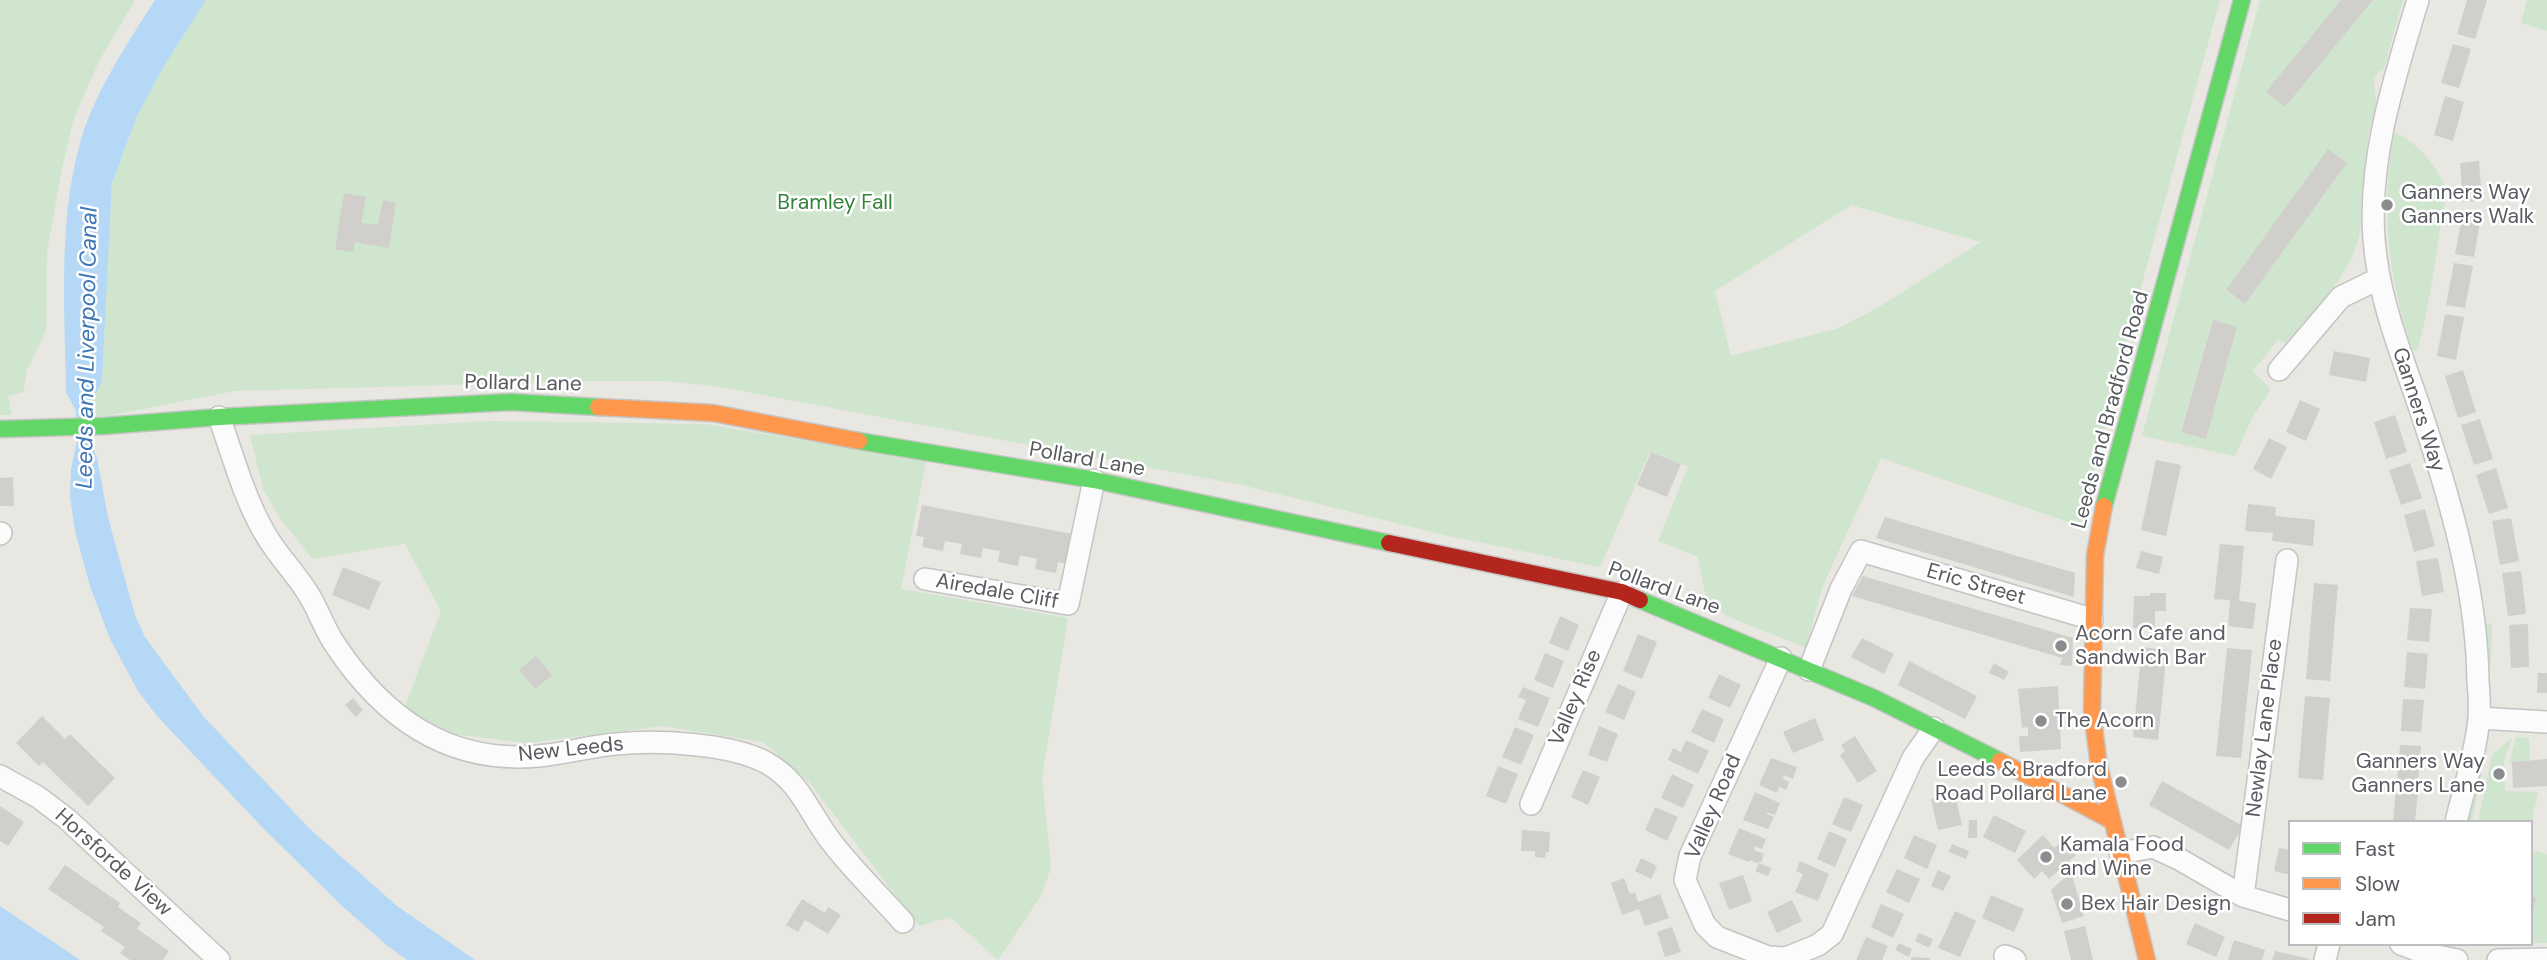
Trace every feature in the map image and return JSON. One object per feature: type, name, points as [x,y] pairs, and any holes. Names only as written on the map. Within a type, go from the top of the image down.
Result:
[{"type":"street","name":"Leeds and Bradford Road","points":[[2147,960],[2099,766],[2092,712],[2095,555],[2107,493],[2135,400],[2242,0]]},
{"type":"street","name":"Ganners Way","points":[[2418,0],[2392,87],[2376,171],[2374,236],[2378,279],[2387,315],[2427,428],[2466,569],[2478,644],[2479,718],[2456,820]]},
{"type":"street","points":[[2279,370],[2341,297],[2378,279]]},
{"type":"street","name":"Pollard Lane","points":[[0,429],[104,426],[219,417],[511,402],[713,413],[911,451],[1094,480],[1622,592],[1781,657],[1934,728],[2112,821]]},
{"type":"street","name":"New Leeds","points":[[219,417],[262,530],[306,590],[335,645],[374,694],[395,715],[442,742],[471,753],[495,757],[538,756],[616,744],[663,743],[734,751],[764,762],[782,773],[800,791],[832,843],[903,922]]},
{"type":"street","name":"Airedale Cliff","points":[[925,579],[1068,604],[1094,480]]},
{"type":"street","name":"Eric Street","points":[[1809,670],[1841,589],[1861,551],[2092,619]]},
{"type":"street","name":"Newlay Lane Place","points":[[2243,896],[2287,560]]},
{"type":"street","name":"Valley Rise","points":[[1531,804],[1622,592]]},
{"type":"street","name":"Valley Road","points":[[1781,657],[1690,856],[1685,880],[1704,925],[1717,937],[1768,957],[1786,958],[1818,945],[1832,934],[1913,758],[1934,728]]},
{"type":"street","points":[[2479,718],[2547,722]]},
{"type":"street","name":"Horsforde View","points":[[0,776],[38,797],[67,819],[219,960]]},
{"type":"street","points":[[2119,853],[2153,848],[2179,859],[2243,896],[2288,909]]},
{"type":"street","points":[[2428,949],[2457,960]]},
{"type":"street","points":[[2498,960],[2547,959]]},
{"type":"green space","points":[[0,0],[135,0],[99,61],[73,121],[47,253],[46,331],[27,370],[23,392],[8,396],[12,415],[0,415]]},
{"type":"green space","name":"Bramley Fall","points":[[206,0],[2220,0],[2133,316],[2080,526],[1881,458],[1822,588],[1806,648],[1727,616],[1706,598],[1698,557],[1658,541],[1688,467],[1650,451],[1600,567],[1448,536],[1242,485],[715,386],[665,381],[235,391],[92,419],[92,401],[102,382],[112,183],[137,116],[164,66]],"holes":[[[1851,205],[1981,242],[1879,307],[1839,328],[1731,356],[1715,291]]]},
{"type":"green space","points":[[2260,0],[2341,0],[2267,92],[2285,107],[2373,0],[2403,0],[2384,68],[2375,79],[2376,104],[2367,148],[2361,222],[2352,257],[2344,273],[2322,302],[2286,343],[2278,340],[2253,371],[2271,390],[2253,416],[2235,456],[2142,436]],"holes":[[[2347,163],[2245,304],[2226,291],[2226,290]],[[2213,320],[2237,328],[2206,438],[2181,431]]]},
{"type":"green space","points":[[2527,0],[2547,0],[2547,31],[2521,23]]},
{"type":"green space","points":[[2394,133],[2409,140],[2424,154],[2442,180],[2445,192],[2425,320],[2418,349],[2413,351],[2392,270],[2389,243],[2388,189]]},
{"type":"green space","points":[[488,421],[705,424],[926,461],[901,589],[1068,618],[1042,778],[1051,867],[1042,894],[998,960],[950,917],[919,926],[809,782],[763,742],[662,726],[527,743],[452,734],[404,709],[441,611],[405,544],[312,559],[280,518],[263,489],[250,435]]},
{"type":"green space","points":[[2489,623],[2492,626],[2491,662],[2487,666],[2485,626]]},
{"type":"green space","points":[[2516,737],[2529,738],[2530,760],[2509,764]]},
{"type":"green space","points":[[2512,738],[2504,761],[2505,791],[2538,792],[2532,820],[2478,820],[2492,755]]},
{"type":"green space","points":[[2474,773],[2482,773],[2472,820],[2464,820]]},
{"type":"green space","points":[[2533,851],[2547,854],[2547,943],[2533,943]]},
{"type":"water","name":"Leeds and Liverpool Canal","points":[[155,0],[206,0],[164,66],[137,116],[112,183],[102,382],[92,401],[90,440],[97,458],[108,517],[135,615],[145,637],[203,716],[310,829],[397,906],[475,960],[407,960],[341,905],[262,827],[157,716],[138,691],[110,639],[90,586],[75,531],[70,496],[71,470],[77,440],[76,411],[66,392],[64,269],[68,207],[72,177],[85,127],[111,71]]},
{"type":"water","points":[[0,906],[80,960],[0,960]]},
{"type":"building","points":[[2341,0],[2373,0],[2285,107],[2266,92]]},
{"type":"building","points":[[2467,0],[2487,0],[2475,39],[2457,34]]},
{"type":"building","points":[[2453,44],[2471,49],[2459,88],[2441,83]]},
{"type":"building","points":[[2445,96],[2464,102],[2453,141],[2434,135]]},
{"type":"building","points":[[2328,149],[2347,163],[2245,304],[2226,290]]},
{"type":"building","points":[[2479,161],[2482,201],[2463,202],[2460,163]]},
{"type":"building","points":[[344,193],[366,197],[361,223],[378,225],[383,200],[396,203],[389,248],[355,242],[353,252],[335,249]]},
{"type":"building","points":[[2463,212],[2481,216],[2474,257],[2455,254]]},
{"type":"building","points":[[2454,263],[2473,266],[2465,308],[2446,305]]},
{"type":"building","points":[[2445,314],[2464,317],[2456,360],[2437,356]]},
{"type":"building","points":[[2213,320],[2237,327],[2206,439],[2181,432]]},
{"type":"building","points":[[2334,351],[2370,358],[2366,382],[2329,375]]},
{"type":"building","points":[[2463,370],[2476,412],[2458,418],[2445,376]]},
{"type":"building","points":[[2300,400],[2320,409],[2306,441],[2286,432]]},
{"type":"building","points":[[2395,415],[2407,452],[2386,459],[2374,422]]},
{"type":"building","points":[[2480,419],[2493,459],[2474,465],[2461,425]]},
{"type":"building","points":[[2269,438],[2287,447],[2271,479],[2253,469]]},
{"type":"building","points":[[1651,452],[1681,464],[1667,497],[1637,485]]},
{"type":"building","points":[[2156,460],[2181,465],[2166,536],[2141,530]]},
{"type":"building","points":[[2410,463],[2422,498],[2401,505],[2389,470]]},
{"type":"building","points":[[2496,468],[2508,508],[2489,514],[2476,475]]},
{"type":"building","points":[[13,477],[14,506],[0,506],[0,478]]},
{"type":"building","points":[[2248,504],[2276,507],[2275,516],[2315,520],[2313,546],[2272,541],[2273,533],[2245,531]]},
{"type":"building","points":[[922,505],[1072,534],[1067,564],[1058,562],[1056,573],[1035,569],[1037,559],[1020,555],[1018,566],[998,562],[1000,551],[983,548],[981,558],[960,554],[962,544],[945,541],[943,551],[922,547],[924,537],[916,536]]},
{"type":"building","points":[[2425,509],[2435,546],[2414,552],[2404,515]]},
{"type":"building","points":[[1885,517],[2075,573],[2074,597],[1876,538]]},
{"type":"building","points":[[2511,518],[2519,561],[2500,565],[2492,521]]},
{"type":"building","points":[[2220,544],[2244,546],[2239,601],[2256,603],[2253,629],[2228,626],[2230,600],[2214,599]]},
{"type":"building","points":[[2141,551],[2163,557],[2159,574],[2136,568]]},
{"type":"building","points":[[2438,558],[2444,592],[2422,596],[2416,561]]},
{"type":"building","points":[[343,567],[381,582],[369,610],[332,595]]},
{"type":"building","points":[[2521,571],[2526,614],[2508,616],[2502,573]]},
{"type":"building","points":[[1863,576],[2073,638],[2072,666],[2060,665],[2062,658],[1852,596]]},
{"type":"building","points":[[2314,583],[2338,585],[2330,681],[2306,679]]},
{"type":"building","points":[[2150,593],[2166,593],[2166,611],[2155,611],[2155,628],[2133,628],[2134,596],[2150,596]]},
{"type":"building","points":[[2410,608],[2432,609],[2429,642],[2407,640]]},
{"type":"building","points":[[1560,616],[1579,625],[1568,651],[1549,643]]},
{"type":"building","points":[[2528,624],[2529,667],[2511,668],[2509,625]]},
{"type":"building","points":[[1638,634],[1657,642],[1642,679],[1623,671]]},
{"type":"building","points":[[1862,638],[1894,654],[1884,674],[1851,657]]},
{"type":"building","points":[[2142,647],[2167,650],[2158,740],[2133,737]]},
{"type":"building","points":[[2227,648],[2252,650],[2241,758],[2216,756]]},
{"type":"building","points":[[2407,652],[2428,654],[2425,689],[2404,687]]},
{"type":"building","points":[[1545,653],[1564,661],[1553,688],[1534,680]]},
{"type":"building","points":[[536,656],[552,675],[535,689],[519,670]]},
{"type":"building","points":[[1909,661],[1977,696],[1965,719],[1898,685]]},
{"type":"building","points":[[1994,663],[2009,672],[2004,680],[1989,673]]},
{"type":"building","points":[[2538,673],[2547,673],[2547,693],[2537,693]]},
{"type":"building","points":[[1719,674],[1741,685],[1730,708],[1708,698]]},
{"type":"building","points":[[1618,684],[1636,692],[1624,720],[1605,712]]},
{"type":"building","name":"The Acorn","points":[[2058,686],[2061,749],[2020,752],[2019,736],[2028,736],[2028,727],[2022,728],[2018,689]]},
{"type":"building","points":[[1523,687],[1550,698],[1538,727],[1518,719],[1526,700],[1518,697]]},
{"type":"building","points":[[2305,696],[2330,698],[2323,780],[2298,778]]},
{"type":"building","points":[[353,698],[363,710],[356,717],[345,705]]},
{"type":"building","points":[[2403,699],[2424,700],[2421,732],[2401,731]]},
{"type":"building","points":[[1702,709],[1724,719],[1714,743],[1691,732]]},
{"type":"building","points":[[42,716],[65,739],[70,734],[115,778],[88,806],[43,762],[39,766],[16,743]]},
{"type":"building","points":[[1815,718],[1824,740],[1793,753],[1783,732]]},
{"type":"building","points":[[1599,726],[1618,734],[1607,762],[1588,755]]},
{"type":"building","points":[[1515,727],[1534,735],[1521,765],[1502,757]]},
{"type":"building","points":[[1855,736],[1877,771],[1858,783],[1840,755],[1845,751],[1841,745]]},
{"type":"building","points":[[1686,740],[1709,751],[1698,774],[1668,760],[1673,748],[1681,752]]},
{"type":"building","points":[[2400,745],[2421,746],[2418,782],[2397,780]]},
{"type":"building","points":[[1771,758],[1797,767],[1793,779],[1784,775],[1783,779],[1789,782],[1786,790],[1779,787],[1777,793],[1759,785]]},
{"type":"building","points":[[2547,759],[2547,786],[2513,788],[2512,762]]},
{"type":"building","points":[[1498,766],[1518,774],[1506,804],[1486,796]]},
{"type":"building","points":[[1583,770],[1600,777],[1588,805],[1571,797]]},
{"type":"building","points":[[1672,774],[1694,785],[1683,808],[1661,798]]},
{"type":"building","points":[[2162,781],[2243,826],[2229,850],[2149,805]]},
{"type":"building","points":[[2396,789],[2418,791],[2415,820],[2393,820]]},
{"type":"building","points":[[1755,792],[1780,803],[1775,815],[1767,812],[1774,817],[1768,829],[1743,820]]},
{"type":"building","points":[[1955,794],[1962,825],[1938,830],[1931,799]]},
{"type":"building","points":[[1844,797],[1863,805],[1851,832],[1832,824]]},
{"type":"building","points":[[0,806],[24,822],[8,846],[0,841]]},
{"type":"building","points":[[1655,807],[1678,817],[1667,841],[1645,830]]},
{"type":"building","points":[[1994,815],[2026,831],[2015,853],[1983,837]]},
{"type":"building","points":[[1969,820],[1977,820],[1977,838],[1968,838]]},
{"type":"building","points":[[1739,828],[1766,839],[1762,849],[1755,846],[1754,850],[1764,854],[1762,861],[1749,862],[1728,854]]},
{"type":"building","points":[[1522,830],[1550,832],[1549,852],[1546,852],[1545,858],[1535,857],[1535,851],[1521,851]]},
{"type":"building","points":[[1829,831],[1847,839],[1835,867],[1817,859]]},
{"type":"building","points":[[1914,835],[1937,845],[1927,869],[1904,858]]},
{"type":"building","name":"Kamala Food and Wine","points":[[2043,835],[2054,848],[2062,841],[2076,855],[2049,879],[2042,871],[2034,879],[2017,860]]},
{"type":"building","points":[[1952,844],[1969,851],[1966,859],[1949,852]]},
{"type":"building","points":[[2279,848],[2288,850],[2288,874],[2274,871]]},
{"type":"building","points":[[1641,858],[1657,866],[1651,879],[1635,871]]},
{"type":"building","points":[[1800,861],[1829,874],[1818,901],[1795,892],[1803,874],[1796,871]]},
{"type":"building","points":[[1759,863],[1772,868],[1768,876],[1755,871]]},
{"type":"building","points":[[65,865],[120,903],[118,907],[141,923],[137,929],[169,951],[163,960],[130,960],[120,953],[125,947],[101,931],[104,927],[48,889]]},
{"type":"building","points":[[1897,869],[1920,879],[1909,903],[1886,892]]},
{"type":"building","points":[[1938,870],[1951,876],[1943,891],[1931,886]]},
{"type":"building","points":[[2071,872],[2084,916],[2062,923],[2051,890]]},
{"type":"building","points":[[1743,875],[1752,901],[1729,910],[1719,883]]},
{"type":"building","points":[[1624,878],[1630,894],[1635,892],[1638,902],[1660,894],[1669,918],[1645,926],[1639,909],[1622,915],[1611,883]]},
{"type":"building","points":[[1991,895],[2024,909],[2014,932],[1982,918]]},
{"type":"building","points":[[802,899],[825,913],[828,907],[841,915],[828,934],[805,920],[798,932],[786,925]]},
{"type":"building","points":[[1792,900],[1802,921],[1777,933],[1767,912]]},
{"type":"building","points":[[1881,904],[1904,914],[1893,938],[1871,927]]},
{"type":"building","points":[[1955,911],[1976,921],[1960,957],[1938,948]]},
{"type":"building","points":[[2195,923],[2225,937],[2216,957],[2186,944]]},
{"type":"building","points":[[2085,926],[2093,960],[2071,960],[2064,931]]},
{"type":"building","points":[[1672,927],[1681,952],[1665,957],[1657,932]]},
{"type":"building","points":[[1919,933],[1933,939],[1929,948],[1915,941]]},
{"type":"building","points":[[1866,937],[1888,946],[1882,960],[1856,960]]},
{"type":"building","points":[[2234,940],[2265,950],[2262,960],[2228,960]]},
{"type":"building","points":[[1899,943],[1912,949],[1909,957],[1895,950]]},
{"type":"building","points":[[2275,951],[2310,959],[2272,960]]},
{"type":"building","points":[[1911,957],[1930,958],[1930,960],[1911,960]]},
{"type":"traffic: fast","points":[[2104,506],[2242,0]]},
{"type":"traffic: fast","points":[[0,429],[104,426],[219,417],[511,402],[598,407]]},
{"type":"traffic: fast","points":[[859,441],[1094,480],[1389,543]]},
{"type":"traffic: fast","points":[[1640,600],[1874,698],[2000,761]]},
{"type":"traffic: slow","points":[[598,407],[713,413],[859,441]]},
{"type":"traffic: slow","points":[[2104,506],[2095,555],[2092,712],[2099,766],[2147,960]]},
{"type":"traffic: slow","points":[[2000,761],[2112,821]]},
{"type":"traffic: jam","points":[[1389,543],[1622,592],[1640,600]]},
{"type":"place","name":"Ganners Way Ganners Walk","points":[[2387,205]]},
{"type":"place","name":"Acorn Cafe and Sandwich Bar","points":[[2061,646]]},
{"type":"place","name":"The Acorn","points":[[2041,721]]},
{"type":"place","name":"Ganners Way Ganners Lane","points":[[2499,774]]},
{"type":"place","name":"Leeds & Bradford Road Pollard Lane","points":[[2121,782]]},
{"type":"place","name":"Kamala Food and Wine","points":[[2046,857]]},
{"type":"place","name":"Bex Hair Design","points":[[2067,904]]}]
